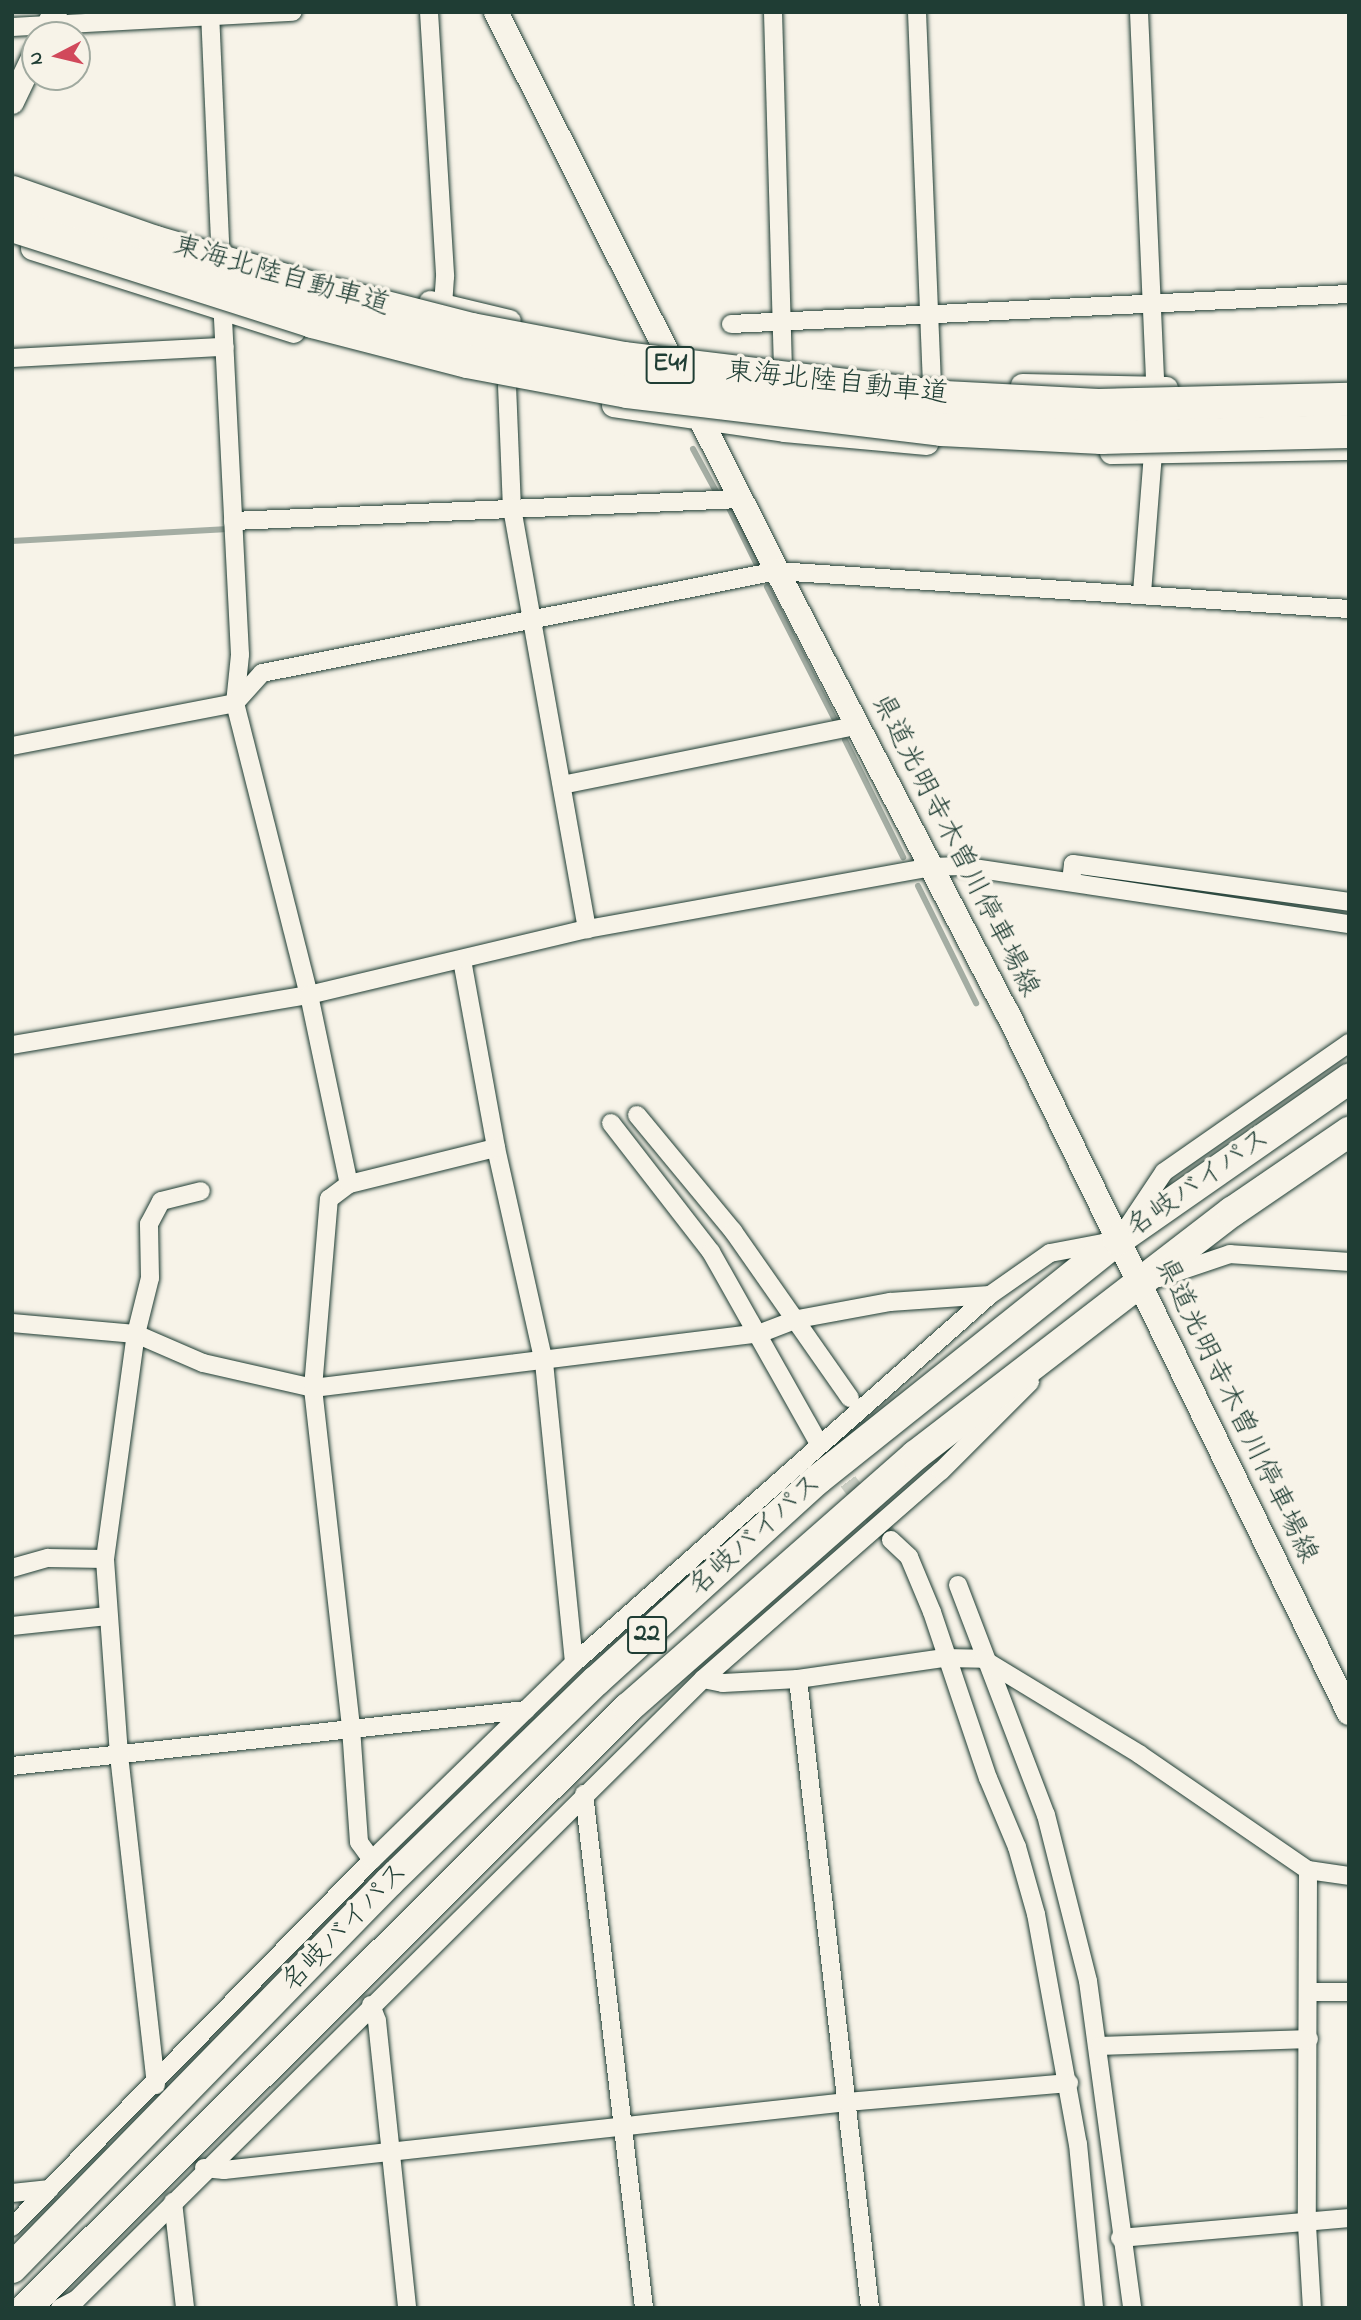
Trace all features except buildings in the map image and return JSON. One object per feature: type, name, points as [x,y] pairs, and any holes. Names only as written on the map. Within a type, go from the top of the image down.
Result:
[{"type":"highway","name":"東海北陸自動車道","points":[[12,192],[155,242],[319,290],[471,329],[623,358],[944,397],[1098,405],[1349,399]]},
{"type":"highway","name":"東海北陸自動車道","points":[[12,225],[312,321],[467,360],[627,391],[941,429],[1101,437],[1349,431]]},
{"type":"highway","name":"名岐バイパス","points":[[12,2268],[389,1882],[596,1681],[817,1480],[1118,1240],[1349,1079]]},
{"type":"highway","name":"名岐バイパス","points":[[26,2308],[628,1709],[916,1455],[1139,1284],[1349,1132]]},
{"type":"main road","name":"県道光明寺木曽川停車場線","points":[[496,12],[777,571],[932,867],[1348,1709]]},
{"type":"main road","points":[[12,102],[21,83]]},
{"type":"street","points":[[91,21],[293,12]]},
{"type":"street","points":[[429,12],[445,276],[443,305]]},
{"type":"street","points":[[773,12],[783,365]]},
{"type":"street","points":[[917,12],[932,381]]},
{"type":"street","points":[[1139,12],[1156,388],[1154,453],[1142,593]]},
{"type":"street","points":[[209,14],[240,655],[235,703],[309,995],[349,1184]]},
{"type":"street","points":[[12,174],[220,246],[443,305],[664,349],[932,381],[1156,388],[1349,383]]},
{"type":"street","points":[[12,241],[223,312],[507,386],[700,419],[931,443],[1154,453],[1349,448]]},
{"type":"street","points":[[731,324],[1349,294]]},
{"type":"street","points":[[12,358],[225,347]]},
{"type":"street","points":[[507,386],[512,508],[587,929]]},
{"type":"street","points":[[233,521],[741,499]]},
{"type":"street","points":[[12,746],[235,703],[262,673],[777,571],[1142,593],[1349,609]]},
{"type":"street","points":[[562,785],[859,725]]},
{"type":"street","points":[[1071,881],[1073,864],[1349,901]]},
{"type":"street","points":[[12,1045],[309,995],[587,929],[932,867],[960,866],[1349,923]]},
{"type":"street","points":[[462,960],[496,1149],[544,1362],[574,1663]]},
{"type":"street","points":[[12,2227],[156,2085],[372,1860],[574,1663],[990,1294],[1050,1254],[1118,1240],[1164,1172],[1349,1042]]},
{"type":"street","points":[[637,1115],[733,1231],[798,1319],[850,1398]]},
{"type":"street","points":[[611,1123],[711,1252],[761,1334],[816,1438]]},
{"type":"street","points":[[372,1860],[359,1842],[351,1727],[313,1388],[330,1199],[349,1184],[496,1149]]},
{"type":"street","points":[[156,2085],[119,1755],[105,1559],[136,1334],[150,1278],[149,1224],[153,1208],[161,1201],[201,1191]]},
{"type":"street","points":[[1139,1284],[1230,1254],[1349,1262]]},
{"type":"street","points":[[12,1323],[136,1334],[203,1363],[313,1388],[761,1334],[798,1319],[890,1303],[990,1294]]},
{"type":"street","points":[[60,2308],[77,2299],[204,2168],[703,1679],[941,1471],[1095,1318]]},
{"type":"street","points":[[891,1540],[909,1558],[932,1612],[944,1658],[1017,1847],[1052,1982],[1069,2082],[1094,2308]]},
{"type":"street","points":[[12,1567],[48,1558],[105,1559]]},
{"type":"street","points":[[958,1585],[983,1659],[1046,1815],[1100,2046],[1120,2238],[1132,2308]]},
{"type":"street","points":[[12,1626],[107,1616]]},
{"type":"street","points":[[703,1679],[723,1683],[798,1679],[944,1658],[983,1659],[1139,1754],[1308,1870],[1349,1876]]},
{"type":"street","points":[[798,1679],[870,2308]]},
{"type":"street","points":[[12,1766],[526,1710]]},
{"type":"street","points":[[584,1794],[644,2308]]},
{"type":"street","points":[[1308,1870],[1307,2225],[1312,2308]]},
{"type":"street","points":[[1308,1992],[1349,1992]]},
{"type":"street","points":[[371,2005],[391,2152],[407,2308]]},
{"type":"street","points":[[1100,2046],[1309,2039]]},
{"type":"street","points":[[204,2168],[391,2152],[847,2102],[1069,2082]]},
{"type":"street","points":[[12,2193],[50,2189]]},
{"type":"street","points":[[173,2202],[185,2308]]},
{"type":"street","points":[[1120,2238],[1254,2225],[1307,2225],[1349,2218]]},
{"type":"waterway","points":[[693,449],[718,495]]},
{"type":"waterway","points":[[728,506],[757,565]]},
{"type":"waterway","points":[[12,541],[224,529]]},
{"type":"waterway","points":[[767,587],[836,722]]},
{"type":"waterway","points":[[845,740],[903,857]]},
{"type":"waterway","points":[[918,886],[976,1003]]},
{"type":"tunnel","points":[[816,1438],[889,1537]]}]
